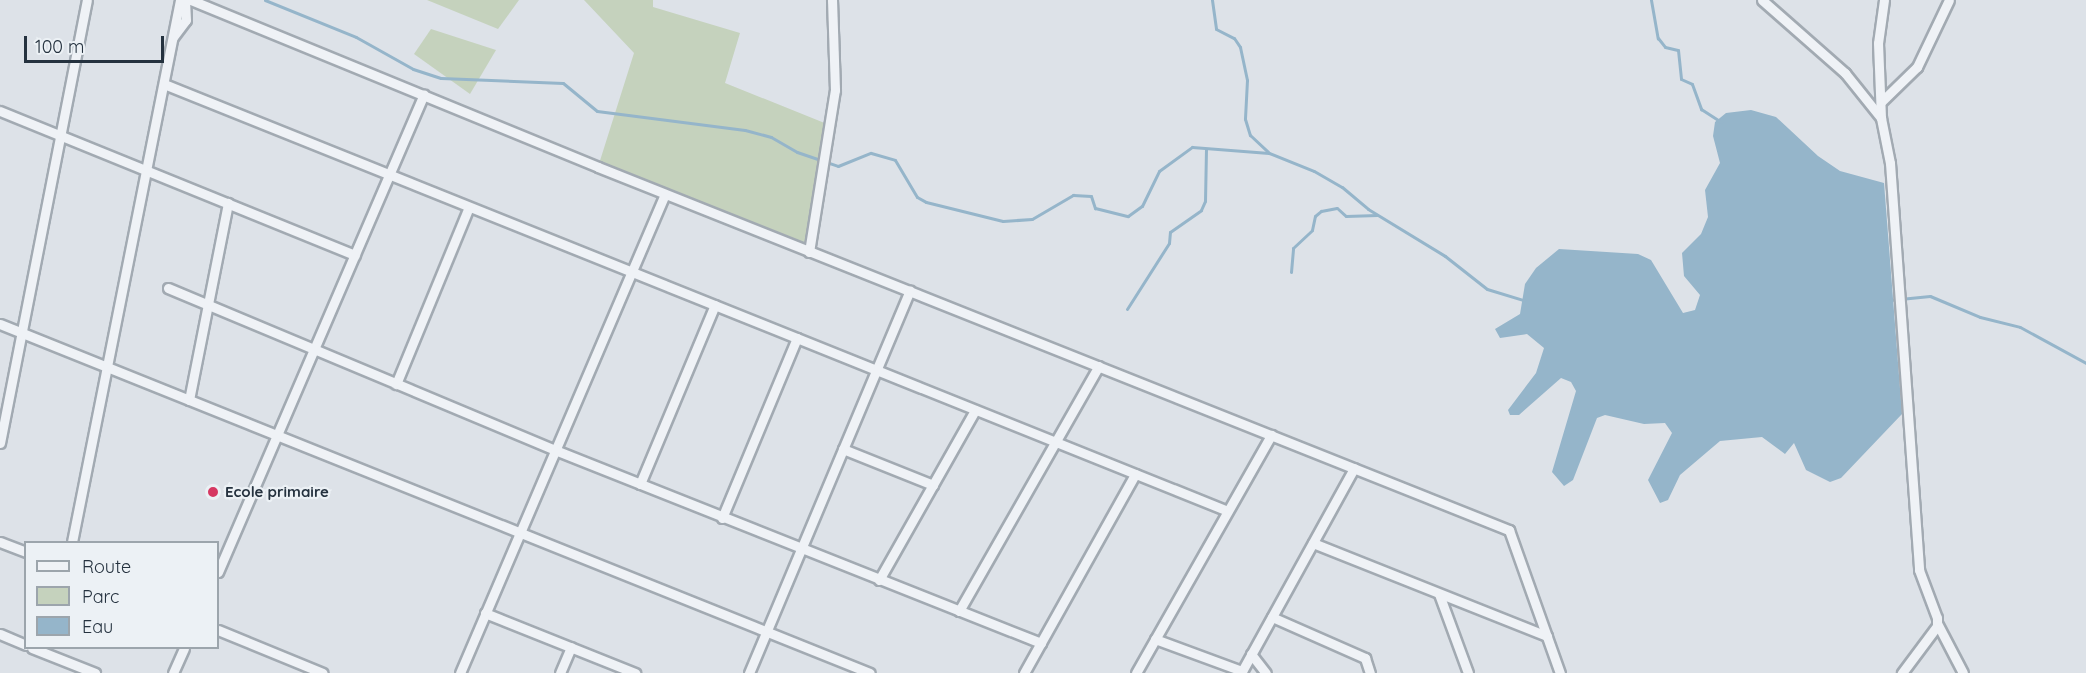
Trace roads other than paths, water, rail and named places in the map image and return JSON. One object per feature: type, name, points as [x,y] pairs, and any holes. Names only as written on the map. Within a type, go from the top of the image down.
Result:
[{"type":"street","points":[[0,443],[87,0]]},
{"type":"street","points":[[72,541],[180,0]]},
{"type":"street","points":[[173,37],[186,20],[185,0]]},
{"type":"street","points":[[191,0],[809,252],[910,290],[1509,530],[1560,673]]},
{"type":"street","points":[[809,252],[835,90],[832,0]]},
{"type":"street","points":[[1762,0],[1845,74],[1881,118]]},
{"type":"street","points":[[1884,0],[1878,43],[1881,118],[1891,174],[1919,570],[1937,622],[1963,673]]},
{"type":"street","points":[[1882,101],[1917,67],[1949,0]]},
{"type":"street","points":[[164,84],[1228,511]]},
{"type":"street","points":[[219,571],[424,94]]},
{"type":"street","points":[[0,111],[355,255]]},
{"type":"street","points":[[460,673],[665,194]]},
{"type":"street","points":[[189,400],[228,203]]},
{"type":"street","points":[[396,384],[469,207]]},
{"type":"street","points":[[168,288],[722,518],[1041,643]]},
{"type":"street","points":[[749,673],[910,290]]},
{"type":"street","points":[[640,484],[715,305]]},
{"type":"street","points":[[0,324],[870,673]]},
{"type":"street","points":[[722,518],[797,339]]},
{"type":"street","points":[[959,611],[1099,366]]},
{"type":"street","points":[[879,580],[975,410]]},
{"type":"street","points":[[1136,673],[1271,435]]},
{"type":"street","points":[[843,449],[933,485]]},
{"type":"street","points":[[1155,639],[1242,672],[1354,468]]},
{"type":"street","points":[[1024,673],[1135,474]]},
{"type":"street","points":[[0,542],[24,551]]},
{"type":"street","points":[[1313,543],[1547,636]]},
{"type":"street","points":[[1440,594],[1467,673]]},
{"type":"street","points":[[485,613],[636,673]]},
{"type":"street","points":[[1272,617],[1365,658],[1370,673]]},
{"type":"street","points":[[1902,673],[1937,622]]},
{"type":"street","points":[[219,630],[323,673]]},
{"type":"street","points":[[0,634],[24,644]]},
{"type":"street","points":[[560,673],[571,647]]},
{"type":"street","points":[[35,649],[95,673]]},
{"type":"street","points":[[173,673],[184,649]]},
{"type":"street","points":[[1251,654],[1266,673]]},
{"type":"water","points":[[1751,110],[1776,117],[1818,156],[1840,171],[1884,183],[1902,414],[1841,478],[1830,482],[1806,470],[1794,443],[1785,454],[1762,437],[1720,441],[1680,475],[1668,500],[1660,503],[1648,480],[1672,433],[1665,423],[1644,424],[1605,415],[1597,418],[1573,480],[1564,486],[1552,472],[1576,391],[1571,382],[1561,378],[1519,415],[1510,415],[1508,410],[1536,373],[1544,348],[1527,334],[1500,338],[1495,329],[1520,314],[1525,284],[1536,268],[1559,249],[1638,254],[1651,260],[1683,313],[1695,310],[1700,295],[1684,276],[1682,253],[1701,234],[1708,217],[1705,190],[1720,163],[1713,136],[1715,122],[1726,113]]},
{"type":"waterway","points":[[265,0],[356,37],[413,69],[441,78],[563,83],[597,111],[745,130],[771,137],[797,152],[838,166],[871,153],[895,160],[917,197],[926,202],[1003,221],[1032,219],[1073,195],[1091,196],[1095,208],[1128,216],[1142,206],[1159,171],[1192,147],[1269,153],[1314,171],[1342,187],[1368,209],[1445,256],[1487,289],[1524,300]]},
{"type":"waterway","points":[[1212,0],[1216,29],[1234,38],[1240,47],[1247,80],[1245,119],[1250,135],[1268,152]]},
{"type":"waterway","points":[[1651,0],[1658,38],[1665,47],[1678,50],[1681,79],[1692,84],[1701,109],[1721,122]]},
{"type":"waterway","points":[[1127,309],[1169,243],[1170,232],[1201,210],[1205,201],[1206,149]]},
{"type":"waterway","points":[[1291,272],[1293,248],[1312,230],[1315,216],[1321,211],[1337,208],[1346,216],[1377,215]]},
{"type":"waterway","points":[[1890,300],[1930,296],[1980,317],[2020,327],[2086,363]]},
{"type":"place","name":"Ecole primaire","points":[[213,492]]}]
